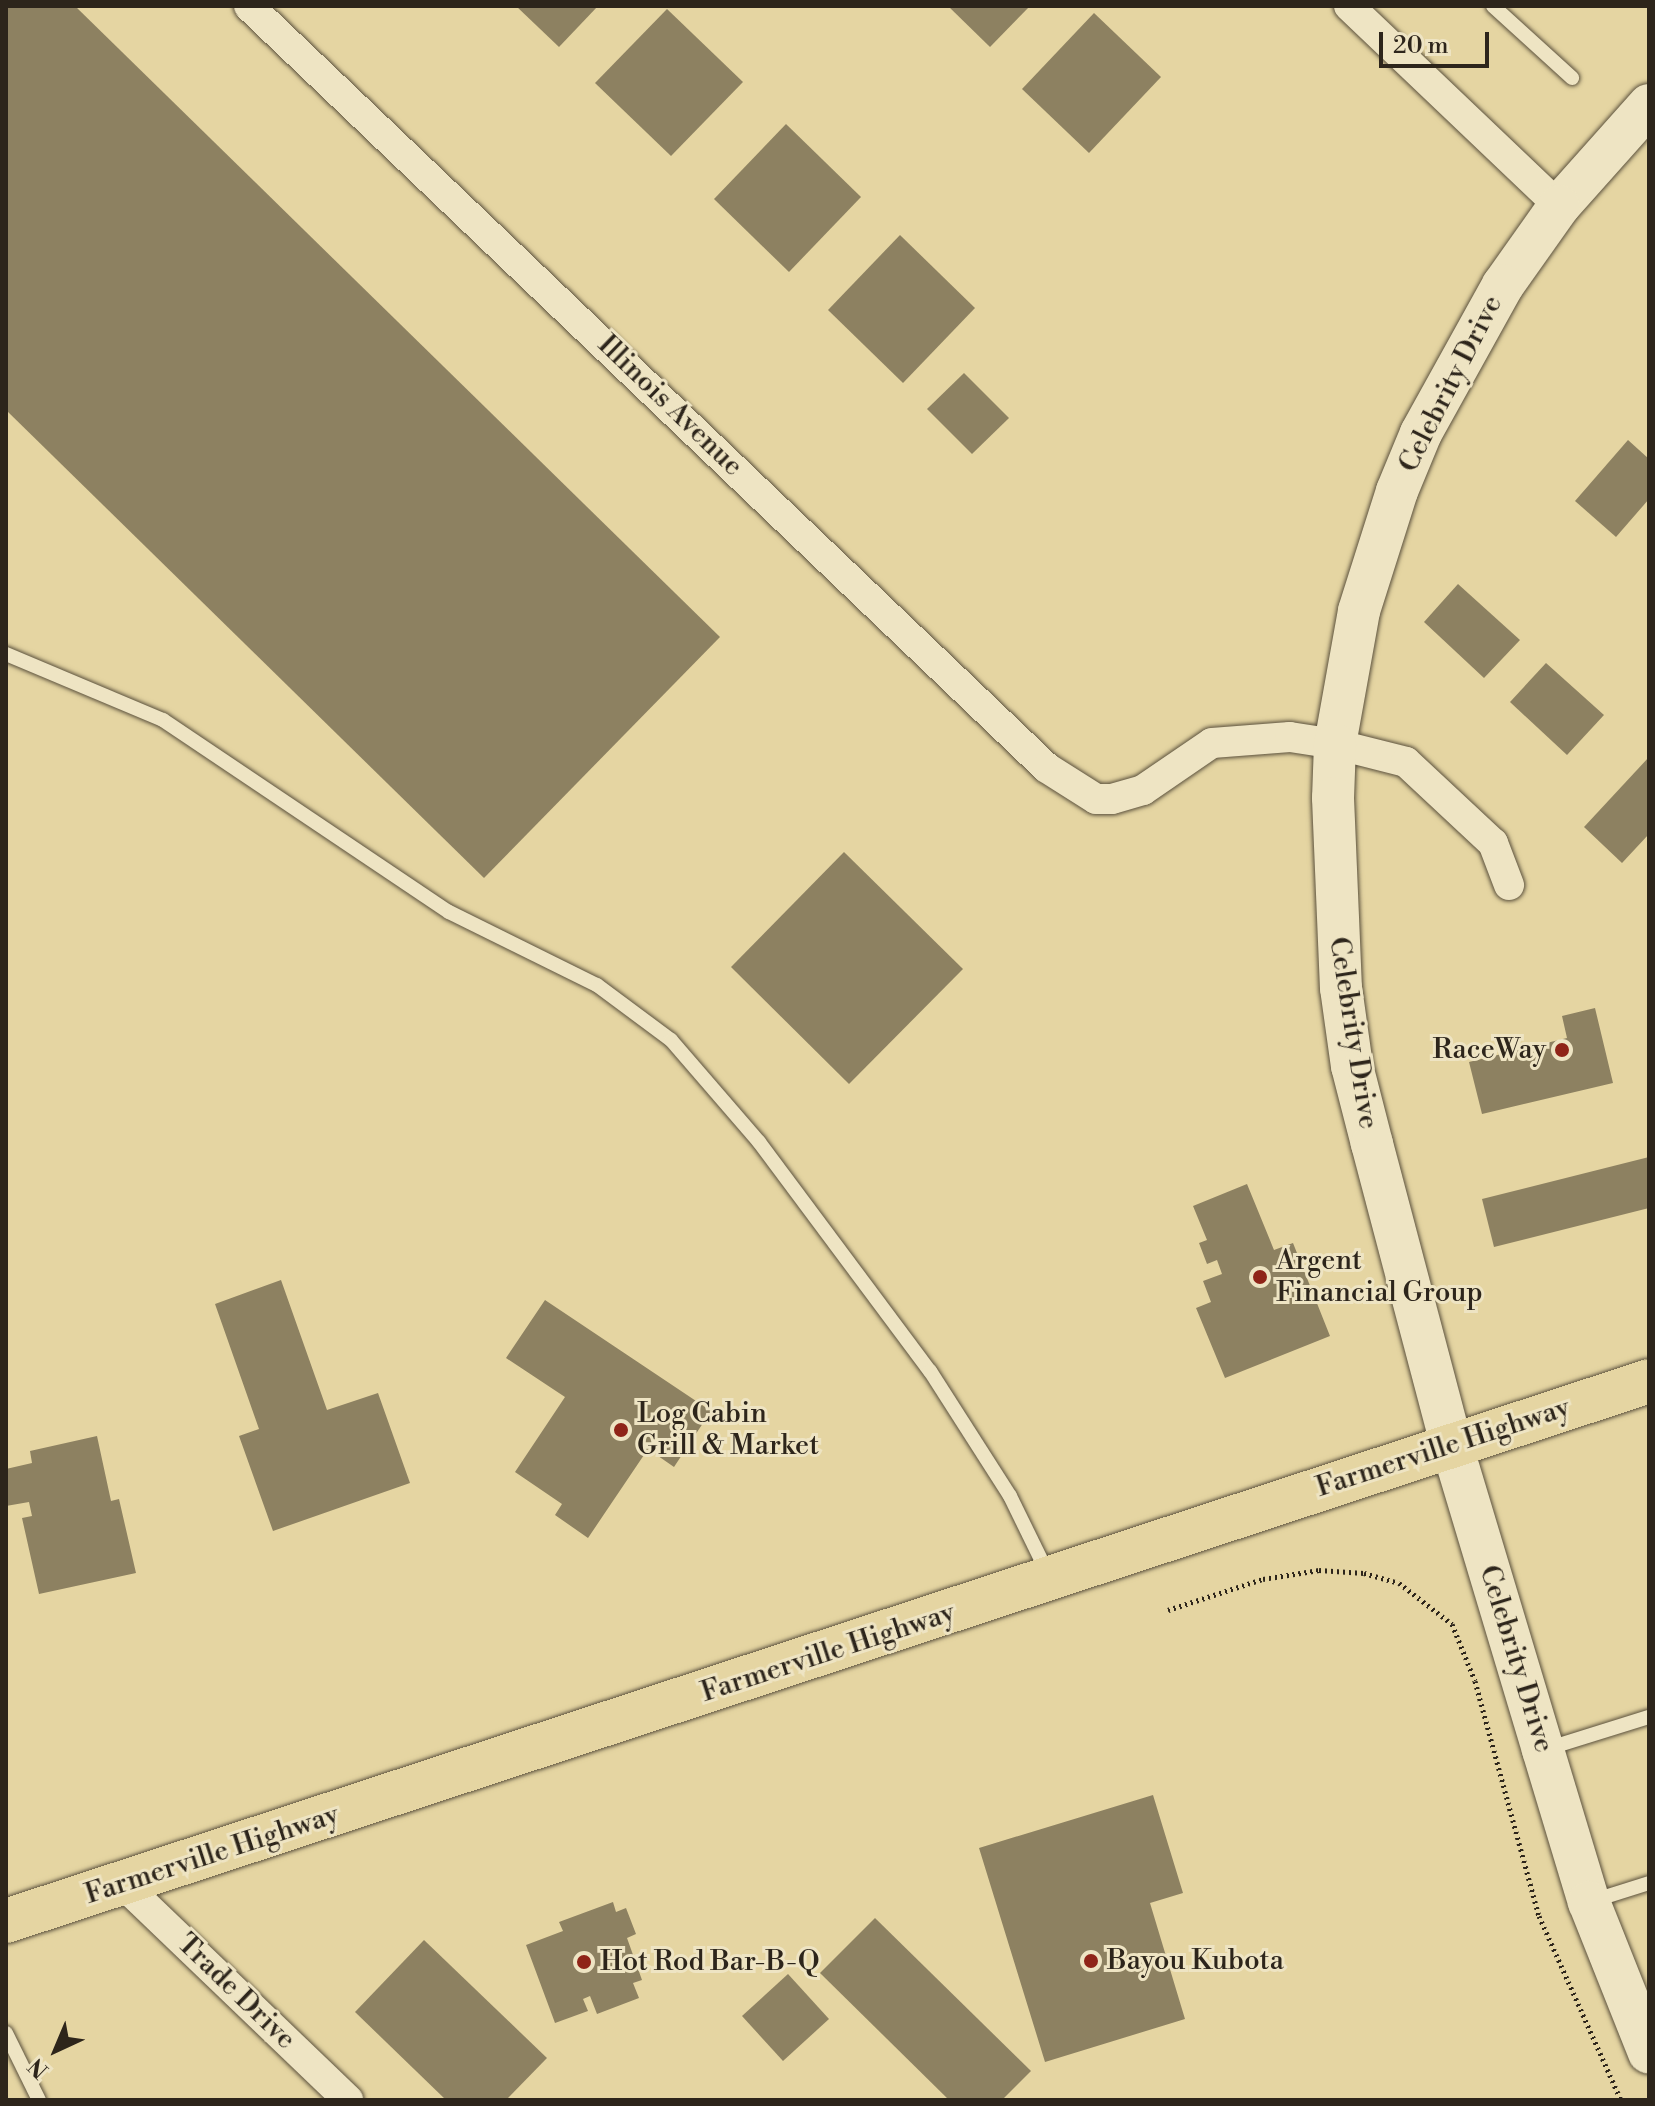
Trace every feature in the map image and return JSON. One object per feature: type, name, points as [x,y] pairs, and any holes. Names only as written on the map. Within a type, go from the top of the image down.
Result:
[{"type":"main road","name":"Farmerville Highway","points":[[6,1921],[1050,1580],[1451,1443],[1649,1381]]},
{"type":"street","name":"Illinois Avenue","points":[[249,6],[449,192],[1000,727],[1047,768],[1096,799],[1136,794],[1212,743],[1290,737],[1335,744]]},
{"type":"street","points":[[1349,6],[1559,206]]},
{"type":"street","name":"Celebrity Drive","points":[[1649,105],[1559,206],[1475,330],[1415,448],[1359,611],[1335,744],[1334,919],[1352,1066],[1451,1443],[1589,1902],[1649,2053]]},
{"type":"street","points":[[1335,744],[1406,762],[1493,843],[1509,885]]},
{"type":"street","name":"Trade Drive","points":[[123,1884],[348,2100]]},
{"type":"lane","points":[[1493,6],[1572,78]]},
{"type":"lane","points":[[6,654],[53,669],[163,720],[449,912],[597,985],[671,1040],[759,1142],[930,1371],[1010,1496],[1050,1580]]},
{"type":"lane","points":[[1543,1750],[1649,1717]]},
{"type":"lane","points":[[1589,1902],[1649,1883]]},
{"type":"lane","points":[[6,2033],[39,2100]]},
{"type":"path","points":[[1168,1610],[1263,1579],[1319,1570],[1364,1573],[1399,1583],[1452,1624],[1475,1681],[1539,1916],[1621,2100]]},
{"type":"building","points":[[6,6],[75,6],[720,637],[484,878],[6,410]]},
{"type":"building","points":[[516,6],[598,6],[559,47]]},
{"type":"building","points":[[948,6],[1030,6],[990,47]]},
{"type":"building","points":[[667,9],[743,82],[671,156],[595,83]]},
{"type":"building","points":[[1094,13],[1161,77],[1089,153],[1022,89]]},
{"type":"building","points":[[786,124],[861,197],[789,272],[714,199]]},
{"type":"building","points":[[900,235],[975,308],[903,383],[828,310]]},
{"type":"building","points":[[964,373],[1009,418],[972,454],[927,409]]},
{"type":"building","points":[[1628,440],[1649,459],[1649,499],[1616,537],[1575,501]]},
{"type":"building","points":[[1458,584],[1520,640],[1484,678],[1424,622]]},
{"type":"building","points":[[1546,663],[1604,715],[1567,755],[1510,702]]},
{"type":"building","points":[[1649,757],[1649,834],[1622,863],[1584,827]]},
{"type":"building","points":[[844,852],[963,969],[849,1084],[731,967]]},
{"type":"building","name":"RaceWay","points":[[1595,1008],[1613,1083],[1482,1114],[1469,1062],[1567,1038],[1562,1016]]},
{"type":"building","points":[[1649,1157],[1649,1208],[1494,1247],[1482,1199]]},
{"type":"building","name":"Argent Financial Group","points":[[1247,1184],[1274,1250],[1293,1243],[1330,1336],[1225,1378],[1196,1308],[1211,1302],[1203,1281],[1222,1274],[1217,1260],[1207,1264],[1199,1243],[1207,1240],[1193,1206]]},
{"type":"building","points":[[281,1280],[327,1410],[378,1393],[410,1483],[273,1531],[239,1436],[259,1429],[215,1304]]},
{"type":"building","name":"Log Cabin Grill & Market","points":[[545,1300],[711,1411],[674,1467],[648,1449],[588,1538],[555,1515],[562,1504],[515,1472],[565,1397],[506,1358]]},
{"type":"building","points":[[97,1436],[111,1501],[119,1499],[136,1573],[39,1594],[22,1518],[32,1516],[29,1502],[6,1506],[6,1469],[32,1463],[30,1451]]},
{"type":"building","name":"Bayou Kubota","points":[[1153,1795],[1183,1893],[1150,1903],[1185,2019],[1045,2062],[979,1848]]},
{"type":"building","name":"Hot Rod Bar-B-Q","points":[[613,1902],[616,1912],[626,1908],[636,1934],[627,1938],[642,1980],[633,1983],[639,1998],[597,2014],[590,1996],[583,1999],[588,2011],[555,2023],[526,1945],[563,1931],[559,1922]]},
{"type":"building","points":[[875,1918],[1031,2071],[1002,2100],[949,2100],[820,1973]]},
{"type":"building","points":[[424,1940],[547,2058],[506,2100],[446,2100],[355,2012]]},
{"type":"building","points":[[788,1974],[829,2019],[783,2061],[742,2016]]},
{"type":"place","name":"RaceWay","points":[[1562,1050]]},
{"type":"place","name":"Argent Financial Group","points":[[1260,1277]]},
{"type":"place","name":"Log Cabin Grill & Market","points":[[621,1430]]},
{"type":"place","name":"Bayou Kubota","points":[[1091,1961]]},
{"type":"place","name":"Hot Rod Bar-B-Q","points":[[584,1962]]}]
